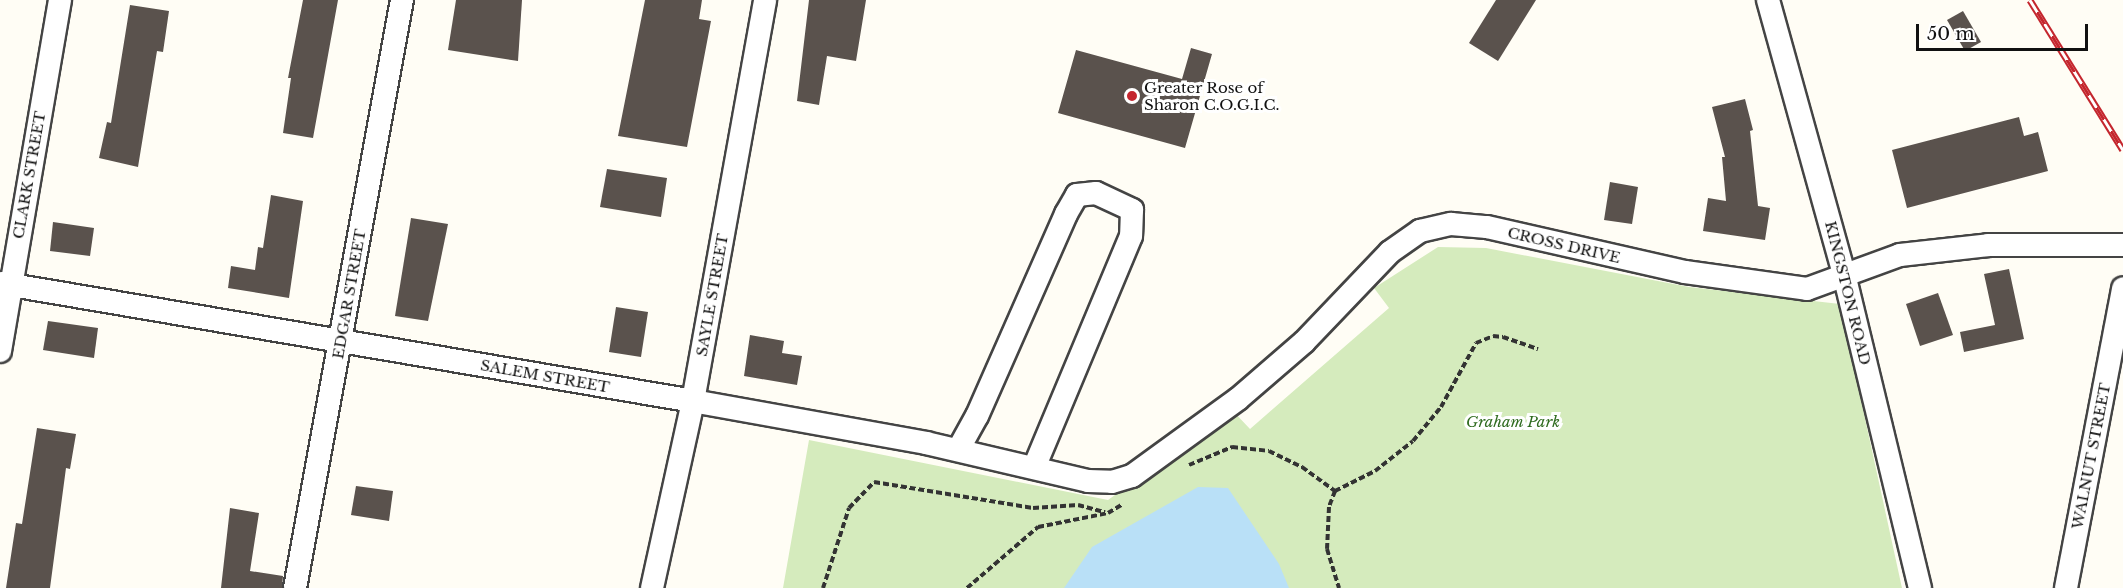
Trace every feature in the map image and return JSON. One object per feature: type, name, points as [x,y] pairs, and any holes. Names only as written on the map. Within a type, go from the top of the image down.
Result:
[{"type":"street","name":"CLARK STREET","points":[[0,351],[5,284],[60,0]]},
{"type":"street","name":"EDGAR STREET","points":[[295,588],[402,0]]},
{"type":"street","name":"SAYLE STREET","points":[[652,588],[693,401],[765,0]]},
{"type":"street","name":"KINGSTON ROAD","points":[[1768,0],[1844,274],[1920,588]]},
{"type":"street","points":[[958,450],[977,416],[1066,214],[1077,195],[1096,193],[1132,210],[1131,236],[1034,468]]},
{"type":"street","name":"CROSS DRIVE","points":[[1088,481],[1112,482],[1132,476],[1238,399],[1304,342],[1390,252],[1420,231],[1451,224],[1486,227],[1685,272],[1771,286],[1807,289],[1900,255],[1940,250],[2123,245]]},
{"type":"street","name":"SALEM STREET","points":[[5,284],[693,401],[958,450],[1088,481]]},
{"type":"street","name":"WALNUT STREET","points":[[2066,588],[2123,288]]},
{"type":"path","points":[[1339,588],[1327,549],[1329,507],[1335,491],[1376,471],[1413,441],[1441,407],[1476,343],[1493,336],[1503,337],[1538,349]]},
{"type":"path","points":[[1185,468],[1232,447],[1269,451],[1302,466],[1335,491]]},
{"type":"path","points":[[823,588],[849,508],[874,482],[1033,508],[1078,505],[1108,513]]},
{"type":"path","points":[[967,588],[1038,527],[1108,513],[1127,501]]},
{"type":"green space","name":"Graham Park","points":[[1438,247],[1486,248],[1689,287],[1840,304],[1902,588],[783,588],[809,440],[1108,500],[1233,411],[1250,429],[1389,308],[1374,288]]},
{"type":"water","points":[[1198,487],[1228,488],[1279,564],[1289,588],[1064,588],[1092,547]]},
{"type":"building","points":[[303,0],[338,0],[313,138],[283,133],[291,78],[288,78]]},
{"type":"building","points":[[456,0],[522,0],[518,61],[448,50]]},
{"type":"building","points":[[645,0],[702,0],[699,19],[711,21],[687,147],[618,136]]},
{"type":"building","points":[[809,0],[866,0],[856,61],[827,56],[819,105],[797,101]]},
{"type":"building","points":[[1496,0],[1536,0],[1498,61],[1469,43]]},
{"type":"building","points":[[130,5],[169,11],[163,52],[157,51],[138,167],[99,158],[107,122],[111,123]]},
{"type":"building","points":[[1963,11],[1981,42],[1965,51],[1947,20]]},
{"type":"building","name":"Greater Rose of Sharon C.O.G.I.C.","points":[[1191,48],[1212,54],[1185,148],[1058,113],[1076,50],[1182,79]]},
{"type":"building","points":[[1745,99],[1753,130],[1750,131],[1758,206],[1770,208],[1765,240],[1703,231],[1708,198],[1726,201],[1722,157],[1725,157],[1712,107]]},
{"type":"building","points":[[2019,117],[2024,136],[2038,132],[2048,171],[1907,208],[1892,150]]},
{"type":"building","points":[[607,169],[667,178],[661,217],[600,207]]},
{"type":"building","points":[[1610,182],[1638,187],[1632,224],[1604,220]]},
{"type":"building","points":[[271,195],[303,201],[289,298],[228,288],[231,266],[255,270],[258,247],[263,248]]},
{"type":"building","points":[[411,218],[448,224],[428,321],[395,316]]},
{"type":"building","points":[[53,222],[94,228],[90,256],[50,251]]},
{"type":"building","points":[[2009,269],[2024,339],[1964,352],[1960,332],[1995,325],[1984,274]]},
{"type":"building","points":[[1938,293],[1953,335],[1920,346],[1906,304]]},
{"type":"building","points":[[616,307],[648,312],[641,357],[609,352]]},
{"type":"building","points":[[48,321],[98,328],[94,358],[43,350]]},
{"type":"building","points":[[750,335],[784,341],[782,353],[802,356],[797,385],[744,376]]},
{"type":"building","points":[[37,428],[76,434],[70,469],[66,468],[50,588],[6,588],[16,523],[22,524]]},
{"type":"building","points":[[356,486],[393,491],[389,521],[351,515]]},
{"type":"building","points":[[230,508],[259,513],[250,571],[283,576],[282,588],[221,588]]},
{"type":"railway","points":[[2030,0],[2123,150]]},
{"type":"place","name":"Greater Rose of Sharon C.O.G.I.C.","points":[[1132,96]]}]
